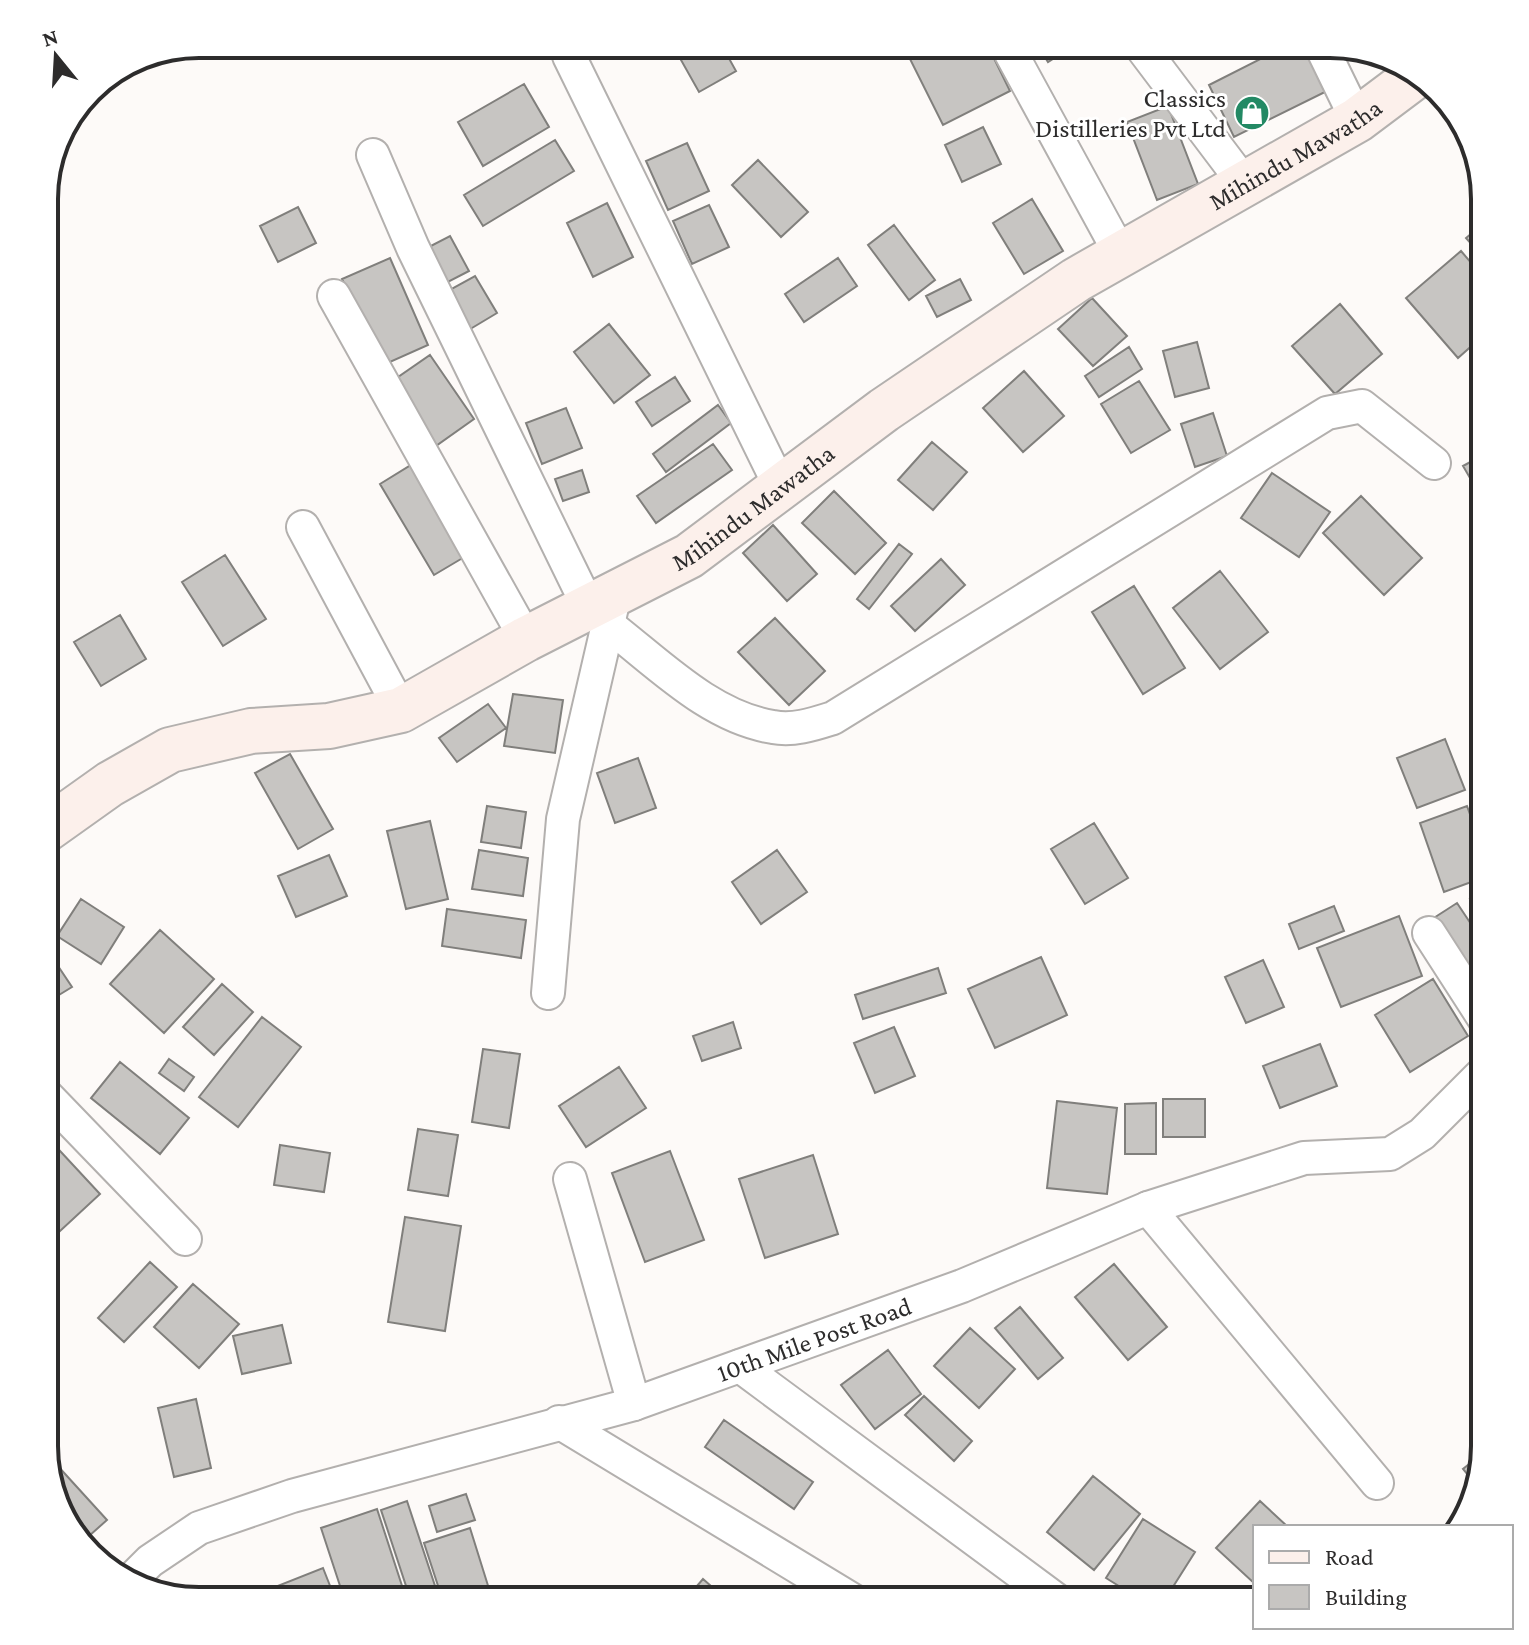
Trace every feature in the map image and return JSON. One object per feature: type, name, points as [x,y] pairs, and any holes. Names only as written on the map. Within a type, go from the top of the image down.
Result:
[{"type":"street","points":[[570,58],[780,486]]},
{"type":"street","points":[[1014,58],[1120,253]]},
{"type":"street","points":[[1150,58],[1244,183]]},
{"type":"street","points":[[1327,58],[1357,120]]},
{"type":"street","name":"Mihindu Mawatha","points":[[58,821],[110,784],[170,750],[251,731],[329,726],[401,710],[526,639],[604,609],[689,556],[884,410],[1120,253],[1357,120],[1408,82]]},
{"type":"street","points":[[373,155],[413,248],[604,609],[724,713],[774,728],[804,727],[833,718],[1327,413],[1362,406],[1434,463]]},
{"type":"street","points":[[334,296],[526,639]]},
{"type":"street","points":[[303,527],[401,710]]},
{"type":"street","points":[[548,993],[563,819],[604,609]]},
{"type":"street","points":[[1429,933],[1471,998]]},
{"type":"street","name":"10th Mile Post Road","points":[[138,1573],[150,1561],[199,1528],[292,1496],[634,1404],[962,1286],[1148,1208],[1304,1158],[1390,1154],[1422,1134],[1471,1085]]},
{"type":"street","points":[[58,1107],[185,1239]]},
{"type":"street","points":[[570,1179],[634,1404]]},
{"type":"street","points":[[1148,1208],[1377,1483]]},
{"type":"street","points":[[740,1366],[1039,1587]]},
{"type":"street","points":[[559,1422],[831,1587]]},
{"type":"building","points":[[680,58],[729,58],[736,71],[699,92]]},
{"type":"building","points":[[994,58],[1010,91],[943,125],[910,59]]},
{"type":"building","name":"Classics Distilleries Pvt Ltd","points":[[1262,58],[1313,58],[1329,90],[1234,137],[1209,85]]},
{"type":"building","points":[[524,84],[549,127],[483,166],[458,122]]},
{"type":"building","points":[[1168,106],[1198,184],[1157,200],[1127,122]]},
{"type":"building","points":[[983,127],[1001,164],[962,182],[945,145]]},
{"type":"building","points":[[555,140],[574,171],[483,226],[464,195]]},
{"type":"building","points":[[687,143],[709,191],[668,210],[646,161]]},
{"type":"building","points":[[758,160],[808,212],[781,237],[732,185]]},
{"type":"building","points":[[1032,199],[1063,251],[1024,274],[993,223]]},
{"type":"building","points":[[607,203],[633,257],[593,277],[567,223]]},
{"type":"building","points":[[709,205],[729,247],[692,264],[673,221]]},
{"type":"building","points":[[298,207],[316,243],[278,262],[260,226]]},
{"type":"building","points":[[894,225],[935,280],[909,300],[868,245]]},
{"type":"building","points":[[450,236],[469,271],[444,284],[425,249]]},
{"type":"building","points":[[1461,251],[1471,263],[1471,346],[1458,358],[1406,298]]},
{"type":"building","points":[[390,258],[428,345],[381,366],[342,279]]},
{"type":"building","points":[[838,258],[857,286],[804,322],[785,294]]},
{"type":"building","points":[[475,276],[497,313],[467,331],[444,293]]},
{"type":"building","points":[[960,279],[971,300],[937,317],[926,296]]},
{"type":"building","points":[[1092,298],[1127,336],[1093,366],[1058,329]]},
{"type":"building","points":[[1340,304],[1382,354],[1335,394],[1292,346]]},
{"type":"building","points":[[609,324],[650,375],[614,403],[574,352]]},
{"type":"building","points":[[1197,342],[1209,388],[1175,397],[1163,351]]},
{"type":"building","points":[[1129,347],[1142,369],[1099,397],[1085,376]]},
{"type":"building","points":[[430,355],[474,419],[433,448],[388,384]]},
{"type":"building","points":[[1024,371],[1064,416],[1023,452],[983,408]]},
{"type":"building","points":[[675,377],[690,401],[652,426],[636,402]]},
{"type":"building","points":[[1139,381],[1170,430],[1131,453],[1101,404]]},
{"type":"building","points":[[718,405],[731,423],[666,472],[653,454]]},
{"type":"building","points":[[566,408],[582,448],[542,464],[526,423]]},
{"type":"building","points":[[1213,413],[1227,456],[1195,467],[1181,424]]},
{"type":"building","points":[[932,442],[967,472],[933,510],[898,480]]},
{"type":"building","points":[[713,444],[732,470],[656,523],[637,496]]},
{"type":"building","points":[[1471,462],[1471,480],[1463,466]]},
{"type":"building","points":[[411,465],[466,556],[434,575],[380,484]]},
{"type":"building","points":[[582,470],[589,492],[563,501],[555,479]]},
{"type":"building","points":[[1272,473],[1330,512],[1299,557],[1241,518]]},
{"type":"building","points":[[834,491],[886,543],[855,574],[802,523]]},
{"type":"building","points":[[1361,496],[1422,558],[1384,595],[1323,533]]},
{"type":"building","points":[[773,525],[817,574],[787,601],[743,553]]},
{"type":"building","points":[[899,544],[912,554],[869,609],[857,599]]},
{"type":"building","points":[[225,555],[266,619],[223,646],[182,582]]},
{"type":"building","points":[[941,559],[965,585],[915,631],[891,606]]},
{"type":"building","points":[[1220,571],[1268,632],[1220,669],[1173,608]]},
{"type":"building","points":[[1134,586],[1185,668],[1143,694],[1092,612]]},
{"type":"building","points":[[120,615],[146,659],[101,686],[74,642]]},
{"type":"building","points":[[775,618],[825,671],[789,705],[738,652]]},
{"type":"building","points":[[513,694],[563,700],[555,753],[504,746]]},
{"type":"building","points":[[488,704],[506,728],[457,762],[439,738]]},
{"type":"building","points":[[1445,739],[1465,790],[1417,808],[1397,758]]},
{"type":"building","points":[[290,754],[333,829],[298,849],[255,773]]},
{"type":"building","points":[[638,758],[656,808],[615,823],[597,773]]},
{"type":"building","points":[[487,806],[526,812],[521,848],[481,842]]},
{"type":"building","points":[[1467,806],[1471,817],[1471,882],[1444,892],[1420,823]]},
{"type":"building","points":[[430,821],[448,899],[406,909],[387,831]]},
{"type":"building","points":[[1094,823],[1128,878],[1085,904],[1051,849]]},
{"type":"building","points":[[479,850],[528,858],[523,896],[472,889]]},
{"type":"building","points":[[777,850],[807,892],[761,924],[732,882]]},
{"type":"building","points":[[329,855],[347,896],[296,917],[278,876]]},
{"type":"building","points":[[81,899],[124,927],[101,964],[58,934]]},
{"type":"building","points":[[1457,903],[1471,924],[1471,990],[1426,923]]},
{"type":"building","points":[[1334,906],[1344,931],[1299,949],[1289,924]]},
{"type":"building","points":[[447,909],[526,920],[521,958],[442,946]]},
{"type":"building","points":[[1399,916],[1422,976],[1341,1007],[1317,948]]},
{"type":"building","points":[[160,930],[214,979],[164,1033],[110,984]]},
{"type":"building","points":[[1041,957],[1067,1015],[995,1048],[968,989]]},
{"type":"building","points":[[1263,960],[1284,1007],[1246,1023],[1225,977]]},
{"type":"building","points":[[58,966],[72,987],[58,996]]},
{"type":"building","points":[[938,968],[946,993],[863,1019],[855,995]]},
{"type":"building","points":[[1433,979],[1468,1036],[1410,1072],[1375,1015]]},
{"type":"building","points":[[222,984],[253,1012],[214,1055],[183,1027]]},
{"type":"building","points":[[262,1017],[301,1047],[238,1127],[199,1097]]},
{"type":"building","points":[[733,1022],[741,1048],[702,1061],[693,1036]]},
{"type":"building","points":[[894,1027],[915,1076],[875,1093],[854,1043]]},
{"type":"building","points":[[1320,1044],[1337,1086],[1280,1108],[1263,1066]]},
{"type":"building","points":[[483,1049],[520,1054],[509,1128],[472,1122]]},
{"type":"building","points":[[169,1059],[194,1077],[184,1091],[159,1073]]},
{"type":"building","points":[[120,1062],[189,1118],[160,1154],[91,1098]]},
{"type":"building","points":[[619,1067],[646,1108],[586,1147],[559,1106]]},
{"type":"building","points":[[1163,1099],[1205,1099],[1205,1137],[1163,1137]]},
{"type":"building","points":[[1057,1101],[1117,1108],[1107,1194],[1047,1188]]},
{"type":"building","points":[[1156,1103],[1156,1154],[1125,1154],[1125,1104]]},
{"type":"building","points":[[418,1129],[458,1135],[448,1196],[408,1190]]},
{"type":"building","points":[[280,1145],[330,1153],[324,1192],[274,1185]]},
{"type":"building","points":[[58,1149],[100,1194],[58,1233]]},
{"type":"building","points":[[670,1151],[704,1240],[645,1262],[612,1173]]},
{"type":"building","points":[[813,1155],[838,1234],[765,1258],[739,1179]]},
{"type":"building","points":[[405,1217],[461,1226],[445,1331],[388,1322]]},
{"type":"building","points":[[150,1262],[177,1287],[124,1342],[98,1318]]},
{"type":"building","points":[[1114,1264],[1167,1327],[1128,1360],[1075,1297]]},
{"type":"building","points":[[193,1284],[239,1324],[199,1368],[154,1327]]},
{"type":"building","points":[[1020,1307],[1063,1358],[1038,1379],[995,1328]]},
{"type":"building","points":[[282,1325],[291,1363],[242,1374],[233,1336]]},
{"type":"building","points":[[970,1328],[1015,1369],[979,1408],[934,1366]]},
{"type":"building","points":[[888,1350],[921,1394],[875,1429],[841,1385]]},
{"type":"building","points":[[924,1396],[972,1441],[954,1461],[905,1415]]},
{"type":"building","points":[[196,1399],[211,1468],[174,1477],[158,1408]]},
{"type":"building","points":[[724,1420],[813,1482],[794,1509],[705,1447]]},
{"type":"building","points":[[60,1468],[107,1520],[90,1535],[69,1500]]},
{"type":"building","points":[[1093,1476],[1140,1514],[1094,1570],[1047,1532]]},
{"type":"building","points":[[466,1494],[475,1520],[437,1532],[429,1506]]},
{"type":"building","points":[[407,1501],[435,1587],[406,1587],[381,1510]]},
{"type":"building","points":[[1260,1501],[1286,1525],[1253,1525],[1253,1582],[1216,1548]]},
{"type":"building","points":[[377,1509],[402,1587],[340,1587],[321,1528]]},
{"type":"building","points":[[1143,1519],[1195,1552],[1173,1587],[1120,1587],[1106,1578]]},
{"type":"building","points":[[470,1528],[488,1587],[438,1587],[424,1543]]},
{"type":"building","points":[[323,1568],[330,1587],[275,1587]]},
{"type":"building","points":[[703,1579],[712,1587],[696,1587]]},
{"type":"place","name":"Classics Distilleries Pvt Ltd","points":[[1252,113]]}]
